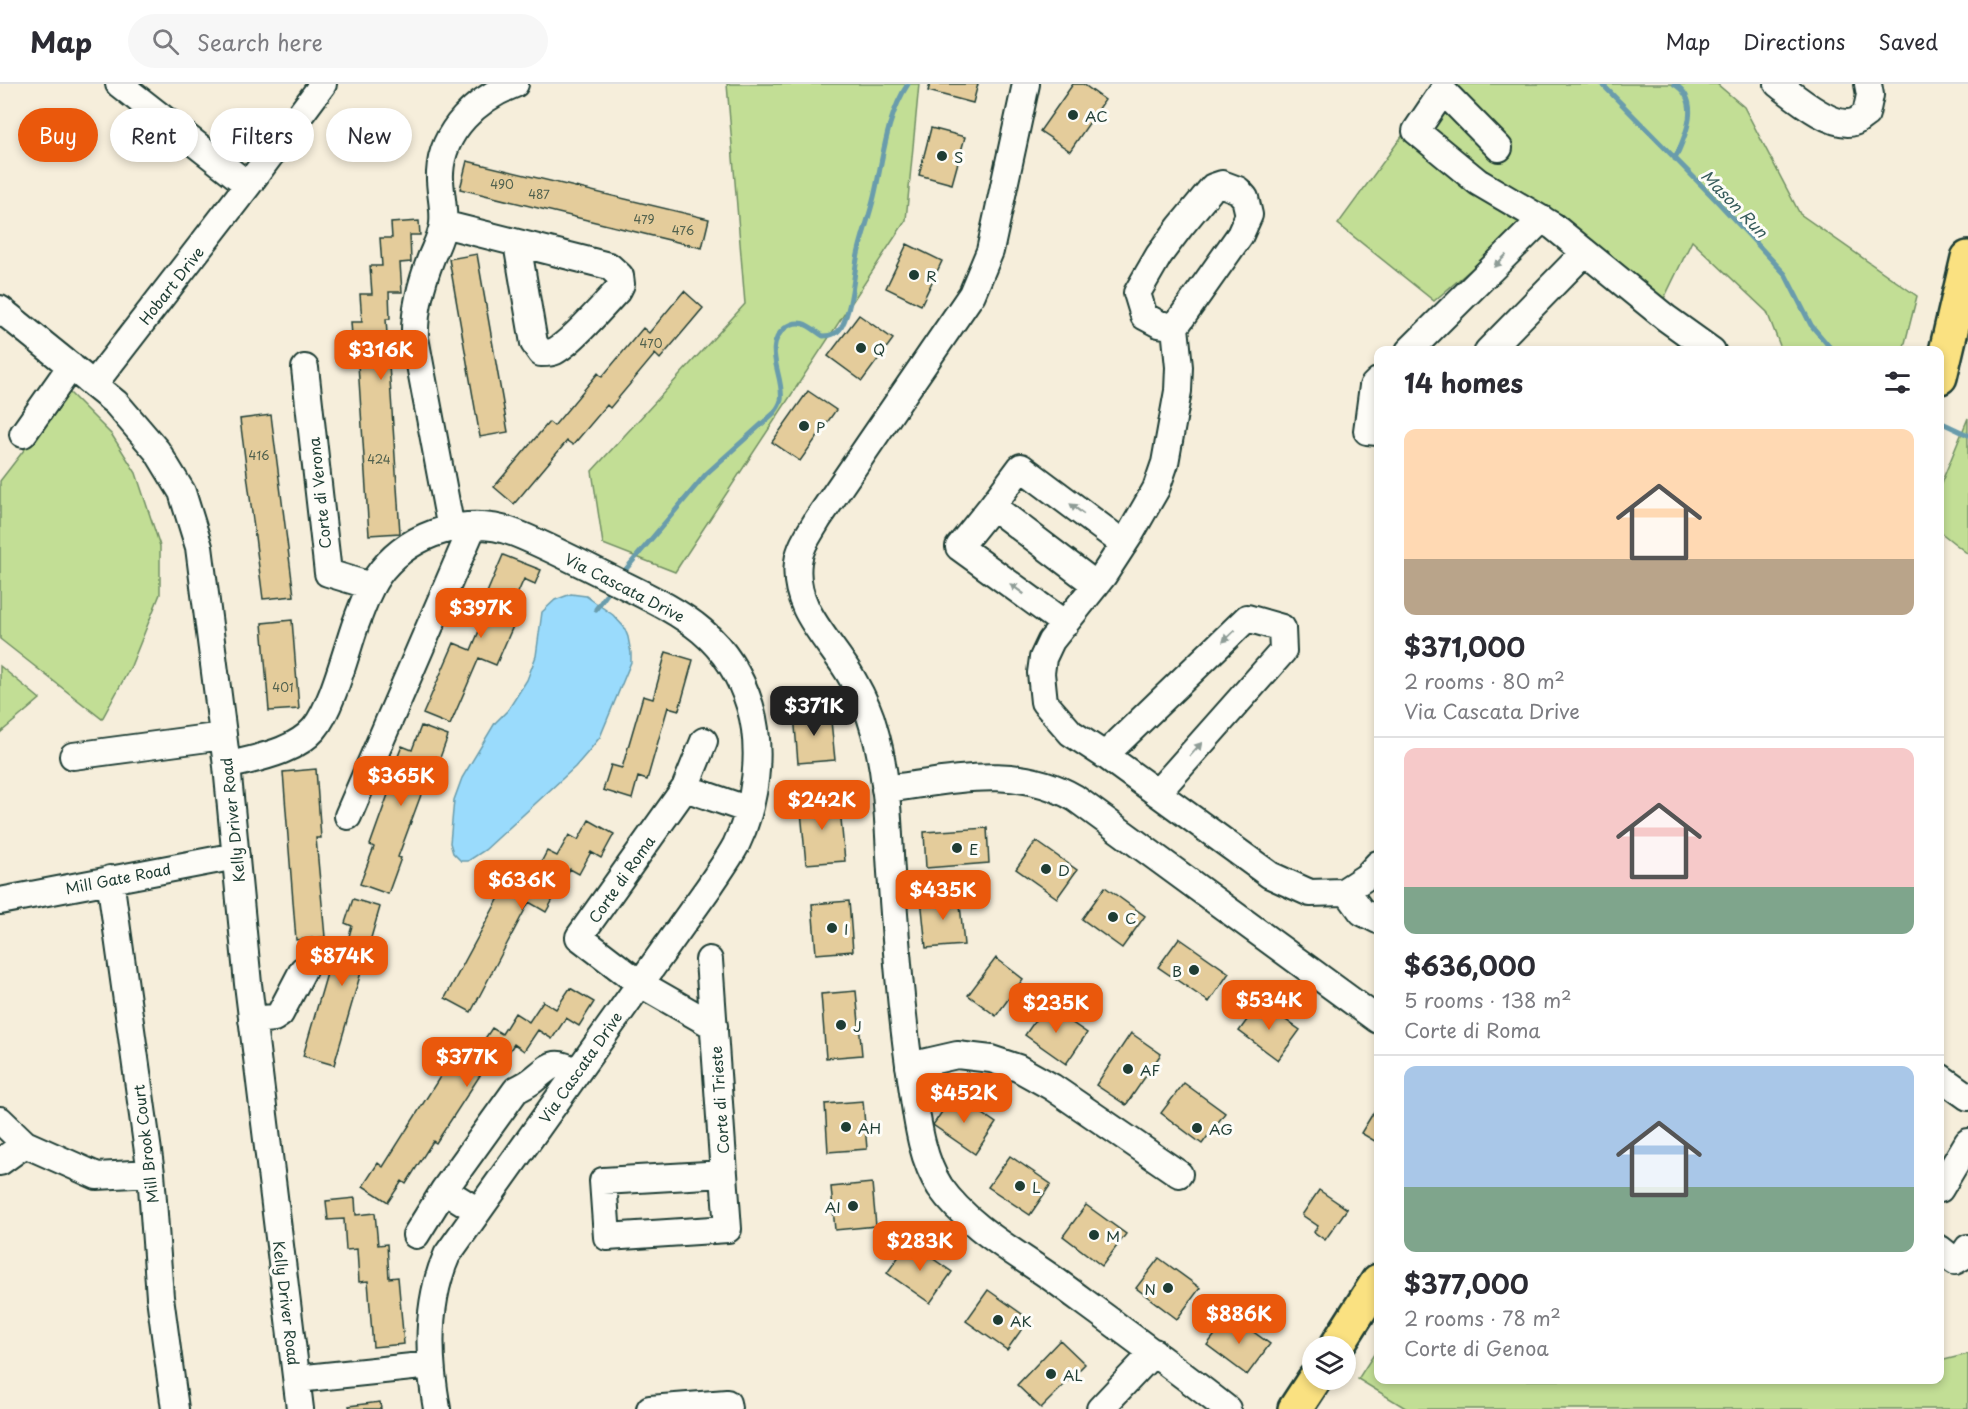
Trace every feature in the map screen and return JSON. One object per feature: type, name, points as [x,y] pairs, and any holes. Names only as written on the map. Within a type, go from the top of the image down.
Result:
[{"type":"main road","points":[[1944,360],[1968,258]]},
{"type":"main road","points":[[1343,1336],[1374,1287]]},
{"type":"main road","points":[[1295,1409],[1307,1390]]},
{"type":"street","points":[[119,84],[248,185]]},
{"type":"street","name":"Hobart Drive","points":[[94,384],[323,84]]},
{"type":"street","points":[[348,816],[462,527],[415,338],[414,322],[422,286],[443,224],[440,170],[451,137],[458,126],[482,101],[497,91],[515,84]]},
{"type":"street","points":[[1026,84],[990,251],[972,294],[818,519],[804,542],[798,560],[797,580],[801,602],[821,635],[853,679],[874,728],[885,789],[897,957],[909,1066],[916,1113],[926,1156],[940,1186],[971,1220],[1154,1352],[1227,1409]]},
{"type":"street","points":[[1778,84],[1810,108],[1846,122],[1855,122],[1866,114],[1870,95],[1868,84]]},
{"type":"street","points":[[1499,148],[1443,92],[1416,131],[1478,182],[1553,226],[1666,318],[1705,346]]},
{"type":"street","points":[[1174,327],[1159,324],[1144,316],[1137,293],[1159,255],[1213,187],[1222,184],[1238,190],[1245,198],[1249,214],[1240,235],[1174,327],[1179,367],[1178,391],[1165,463],[1156,489],[1124,544],[1096,585],[1051,641],[1042,657],[1044,702],[1071,733],[1105,755],[1270,875],[1310,893],[1342,892],[1374,868]]},
{"type":"street","points":[[1414,346],[1542,219]]},
{"type":"street","points":[[443,224],[609,266],[620,276],[621,284],[611,297],[569,339],[549,353],[541,353],[534,343],[517,243]]},
{"type":"street","points":[[1493,346],[1585,252]]},
{"type":"street","name":"Kelly Driver Road","points":[[0,309],[116,403],[157,451],[182,492],[199,547],[223,736],[252,1020],[300,1409]]},
{"type":"street","points":[[22,434],[71,366]]},
{"type":"street","name":"Corte di Verona","points":[[305,368],[327,573],[371,586]]},
{"type":"street","points":[[1374,385],[1367,431],[1374,432]]},
{"type":"street","points":[[1065,624],[959,547],[1021,467],[1124,544]]},
{"type":"street","points":[[992,506],[1096,585]]},
{"type":"street","name":"Via Cascata Drive","points":[[226,766],[287,748],[313,730],[327,706],[371,586],[382,570],[408,545],[421,538],[462,527],[513,533],[678,612],[701,629],[722,652],[739,678],[751,710],[756,760],[749,810],[724,864],[447,1255],[441,1270],[435,1300],[430,1365],[437,1409]]},
{"type":"street","points":[[1105,755],[1247,618],[1282,628],[1283,651],[1157,793]]},
{"type":"street","points":[[73,756],[223,736]]},
{"type":"street","name":"Corte di Roma","points":[[639,983],[579,938],[685,788],[704,741]]},
{"type":"street","points":[[885,789],[984,777],[1015,777],[1059,789],[1075,798],[1374,1017]]},
{"type":"street","points":[[685,788],[749,810]]},
{"type":"street","name":"Mill Gate Road","points":[[0,901],[236,856]]},
{"type":"street","name":"Mill Brook Court","points":[[110,879],[151,1173],[160,1297],[175,1409]]},
{"type":"street","points":[[1346,890],[1362,912],[1374,918]]},
{"type":"street","name":"Corte di Trieste","points":[[708,960],[714,1026],[728,1229],[607,1237],[603,1181],[724,1174]]},
{"type":"street","points":[[252,1020],[274,1018],[280,1014],[303,970]]},
{"type":"street","name":"Corte di Trieste","points":[[639,983],[714,1026]]},
{"type":"street","points":[[909,1066],[957,1055],[991,1059],[1018,1068],[1052,1087],[1179,1174]]},
{"type":"street","points":[[416,1235],[444,1190],[516,1090],[532,1081],[546,1068],[554,1065],[566,1066],[576,1072]]},
{"type":"street","points":[[1944,1080],[1968,1098]]},
{"type":"street","points":[[0,1120],[26,1144],[97,1176],[151,1173]]},
{"type":"street","points":[[1944,1182],[1968,1142]]},
{"type":"street","points":[[0,1162],[26,1144]]},
{"type":"street","points":[[444,1190],[478,1211]]},
{"type":"street","points":[[1944,1252],[1954,1261],[1962,1257],[1968,1248]]},
{"type":"street","points":[[1100,1409],[1154,1352]]},
{"type":"street","points":[[297,1379],[430,1365]]},
{"type":"street","points":[[650,1409],[727,1403],[728,1409]]},
{"type":"green space","points":[[727,84],[919,84],[906,220],[675,572],[603,544],[592,471],[745,304]]},
{"type":"green space","points":[[1440,84],[1717,84],[1744,107],[1800,214],[1917,296],[1904,346],[1780,346],[1767,312],[1692,241],[1655,317],[1530,219],[1434,301],[1338,224]]},
{"type":"green space","points":[[69,392],[112,435],[136,473],[160,546],[160,594],[131,666],[102,719],[0,639],[0,481]]},
{"type":"green space","points":[[1968,418],[1968,554],[1944,535],[1944,476]]},
{"type":"green space","points":[[0,666],[40,699],[0,733]]},
{"type":"green space","points":[[1374,1354],[1374,1384],[1944,1384],[1944,1360],[1968,1354],[1968,1409],[1407,1409],[1358,1379]]},
{"type":"water","points":[[571,594],[586,596],[613,615],[624,627],[628,637],[631,662],[600,737],[588,752],[575,767],[485,850],[468,861],[461,861],[453,853],[450,843],[454,800],[462,778],[495,723],[508,710],[527,680],[536,656],[542,612],[555,600]]},
{"type":"building","points":[[930,84],[978,84],[973,103],[928,91]]},
{"type":"building","name":"AC","points":[[1073,84],[1083,84],[1105,100],[1070,151],[1040,131]]},
{"type":"building","name":"S","points":[[931,128],[965,137],[952,184],[919,175]]},
{"type":"building","points":[[467,161],[709,219],[702,248],[460,189]]},
{"type":"building","points":[[419,221],[420,235],[410,235],[411,262],[400,263],[402,292],[389,292],[390,319],[386,319],[400,533],[369,535],[357,349],[353,350],[351,322],[362,322],[360,294],[372,294],[370,266],[382,266],[380,238],[392,238],[391,223]]},
{"type":"building","name":"R","points":[[907,244],[942,261],[921,305],[886,288]]},
{"type":"building","points":[[477,254],[508,432],[480,437],[449,259]]},
{"type":"building","points":[[684,291],[703,308],[660,359],[655,354],[610,408],[607,405],[573,445],[567,441],[514,504],[494,487],[549,422],[554,426],[598,373],[602,377],[643,328],[649,333]]},
{"type":"building","name":"Q","points":[[859,315],[893,339],[862,381],[828,356]]},
{"type":"building","name":"P","points":[[808,391],[836,410],[800,461],[772,442]]},
{"type":"building","points":[[271,415],[294,596],[263,599],[240,419]]},
{"type":"building","points":[[503,555],[541,570],[535,584],[524,579],[509,613],[517,617],[496,665],[479,658],[450,725],[423,714],[454,643],[471,650],[490,605],[483,602]]},
{"type":"building","points":[[292,620],[299,709],[269,711],[262,623]]},
{"type":"building","points":[[666,652],[693,660],[679,710],[668,707],[647,780],[638,777],[632,799],[603,790],[611,765],[622,768],[643,696],[653,699]]},
{"type":"building","points":[[830,711],[835,760],[798,763],[794,714]]},
{"type":"building","points":[[421,726],[448,736],[437,766],[432,765],[398,857],[401,858],[388,894],[360,884],[374,847],[370,845],[395,775],[391,774],[402,746],[412,750]]},
{"type":"building","points":[[316,769],[321,838],[316,838],[325,937],[296,940],[283,772]]},
{"type":"building","points":[[839,798],[845,861],[806,864],[800,801]]},
{"type":"building","points":[[589,820],[614,834],[601,858],[591,852],[579,874],[570,869],[546,912],[529,902],[471,1012],[445,998],[506,885],[524,895],[547,851],[557,856],[569,835],[578,840]]},
{"type":"building","name":"E","points":[[987,828],[989,863],[926,868],[924,832]]},
{"type":"building","name":"D","points":[[1036,841],[1077,870],[1057,898],[1016,869]]},
{"type":"building","name":"C","points":[[1105,887],[1145,916],[1122,948],[1082,919]]},
{"type":"building","points":[[959,894],[964,945],[926,948],[921,898]]},
{"type":"building","points":[[353,899],[380,907],[334,1065],[303,1056],[328,970],[338,973],[352,926],[345,923]]},
{"type":"building","name":"I","points":[[849,901],[853,951],[816,954],[812,904]]},
{"type":"building","name":"B","points":[[1179,938],[1229,973],[1209,1002],[1158,967]]},
{"type":"building","points":[[996,958],[1023,979],[996,1016],[968,995]]},
{"type":"building","points":[[570,988],[594,1002],[579,1026],[566,1018],[552,1039],[538,1030],[524,1051],[514,1044],[500,1066],[490,1060],[436,1143],[433,1141],[406,1184],[402,1181],[388,1202],[363,1186],[378,1163],[383,1167],[455,1053],[458,1055],[467,1042],[478,1049],[492,1028],[502,1034],[515,1013],[529,1022],[543,1001],[556,1009]]},
{"type":"building","name":"J","points":[[856,991],[862,1055],[826,1058],[821,994]]},
{"type":"building","points":[[1260,1002],[1300,1030],[1278,1060],[1239,1031]]},
{"type":"building","points":[[1046,1005],[1087,1033],[1066,1064],[1025,1035]]},
{"type":"building","name":"AF","points":[[1131,1033],[1161,1054],[1126,1105],[1096,1085]]},
{"type":"building","name":"AG","points":[[1184,1083],[1225,1113],[1202,1144],[1161,1113]]},
{"type":"building","points":[[954,1094],[996,1123],[975,1154],[933,1125]]},
{"type":"building","name":"AH","points":[[863,1101],[867,1149],[828,1152],[825,1104]]},
{"type":"building","points":[[1374,1112],[1374,1141],[1361,1133]]},
{"type":"building","name":"L","points":[[1010,1156],[1051,1184],[1030,1215],[988,1187]]},
{"type":"building","name":"AI","points":[[872,1183],[876,1226],[835,1230],[831,1187]]},
{"type":"building","points":[[1319,1190],[1347,1209],[1325,1240],[1314,1232],[1318,1226],[1302,1215]]},
{"type":"building","points":[[355,1198],[356,1215],[375,1213],[378,1245],[387,1244],[389,1278],[398,1277],[404,1344],[373,1347],[368,1281],[359,1282],[357,1249],[346,1250],[344,1219],[328,1220],[326,1201]]},
{"type":"building","name":"M","points":[[1086,1205],[1126,1234],[1102,1266],[1063,1236]]},
{"type":"building","points":[[909,1242],[952,1272],[930,1303],[887,1273]]},
{"type":"building","name":"N","points":[[1159,1258],[1200,1288],[1177,1319],[1136,1288]]},
{"type":"building","name":"AK","points":[[988,1290],[1029,1319],[1007,1350],[966,1321]]},
{"type":"building","points":[[1230,1315],[1270,1344],[1247,1375],[1207,1345]]},
{"type":"building","name":"AL","points":[[1060,1340],[1085,1364],[1041,1408],[1017,1385]]},
{"type":"building","points":[[380,1402],[381,1409],[350,1409],[349,1406]]},
{"type":"waterway","points":[[621,575],[706,474],[774,413],[781,400],[774,353],[775,344],[785,328],[801,323],[823,336],[829,336],[842,326],[850,302],[859,251],[890,124],[908,84]]},
{"type":"waterway","name":"Mason Run","points":[[1602,84],[1785,274],[1811,325],[1829,346]]},
{"type":"waterway","points":[[1674,84],[1683,91],[1690,108],[1687,129],[1675,159]]},
{"type":"waterway","name":"Mason Run","points":[[1944,424],[1968,435]]},
{"type":"waterway","points":[[596,609],[612,587]]},
{"type":"place","name":"AC","points":[[1073,115]]},
{"type":"place","name":"S","points":[[942,156]]},
{"type":"place","name":"R","points":[[914,275]]},
{"type":"place","name":"Q","points":[[861,348]]},
{"type":"place","name":"P","points":[[804,426]]},
{"type":"place","name":"E","points":[[957,848]]},
{"type":"place","name":"D","points":[[1046,869]]},
{"type":"place","name":"C","points":[[1113,917]]},
{"type":"place","name":"I","points":[[832,928]]},
{"type":"place","name":"B","points":[[1194,970]]},
{"type":"place","name":"J","points":[[841,1025]]},
{"type":"place","name":"AF","points":[[1128,1069]]},
{"type":"place","name":"AH","points":[[846,1127]]},
{"type":"place","name":"AG","points":[[1197,1128]]},
{"type":"place","name":"L","points":[[1020,1186]]},
{"type":"place","name":"AI","points":[[853,1206]]},
{"type":"place","name":"M","points":[[1094,1235]]},
{"type":"place","name":"N","points":[[1168,1288]]},
{"type":"place","name":"AK","points":[[998,1320]]},
{"type":"place","name":"AL","points":[[1051,1374]]}]
